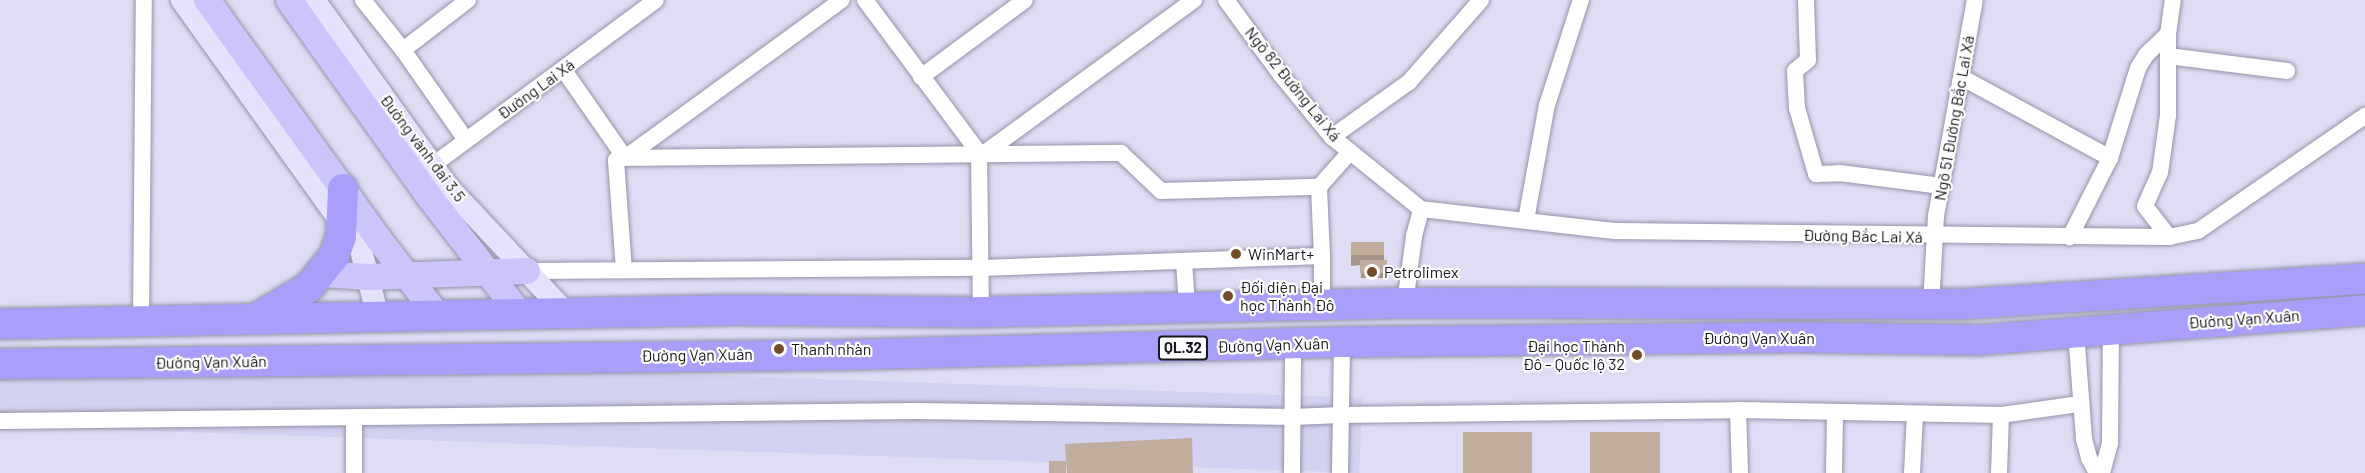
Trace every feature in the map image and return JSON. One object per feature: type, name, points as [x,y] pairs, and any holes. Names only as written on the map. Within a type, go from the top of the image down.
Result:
[{"type":"highway","points":[[254,319],[309,287],[322,274],[334,256],[341,237],[343,189]]},
{"type":"highway","name":"Đường Vạn Xuân","points":[[0,324],[735,310],[981,312],[1405,303],[1931,305],[2365,279]]},
{"type":"highway","points":[[735,310],[736,354]]},
{"type":"highway","name":"Đường Vạn Xuân","points":[[0,364],[736,354],[848,355],[1293,346],[1342,342],[1784,337],[1979,340],[2365,310]]},
{"type":"main road","points":[[182,0],[361,250],[378,317]]},
{"type":"main road","points":[[207,0],[438,316]]},
{"type":"main road","name":"Đường vành đai 3.5","points":[[289,0],[424,171],[448,187],[567,314]]},
{"type":"main road","name":"Đường vành đai 3.5","points":[[315,0],[487,272],[520,314]]},
{"type":"main road","points":[[322,274],[368,277],[527,271]]},
{"type":"street","points":[[141,321],[144,0]]},
{"type":"street","points":[[363,0],[403,50],[466,140]]},
{"type":"street","points":[[403,50],[468,0]]},
{"type":"street","name":"Đường Lai Xá","points":[[424,171],[656,0]]},
{"type":"street","points":[[625,158],[842,0]]},
{"type":"street","points":[[865,0],[980,154],[981,312]]},
{"type":"street","points":[[921,76],[1025,0]]},
{"type":"street","points":[[980,154],[1194,0]]},
{"type":"street","name":"Ngõ 82 Đường Lai Xá","points":[[1226,0],[1281,75],[1332,136],[1421,209]]},
{"type":"street","points":[[1332,136],[1409,82],[1481,0]]},
{"type":"street","points":[[1526,220],[1547,105],[1581,0]]},
{"type":"street","points":[[1806,0],[1808,60],[1795,71],[1797,108],[1816,174],[1840,173],[1941,186]]},
{"type":"street","name":"Ngõ 51 Đường Bắc Lai Xá","points":[[1931,305],[1933,237],[1975,0]]},
{"type":"street","points":[[2169,237],[2145,206],[2160,173],[2168,115],[2168,34],[2173,0]]},
{"type":"street","points":[[2070,237],[2110,158],[2138,68],[2146,55],[2168,34]]},
{"type":"street","points":[[2168,56],[2287,71]]},
{"type":"street","points":[[563,69],[625,158]]},
{"type":"street","points":[[1961,77],[2110,158]]},
{"type":"street","name":"Đường Bắc Lai Xá","points":[[1421,209],[1615,231],[1933,237],[2169,237],[2198,231],[2365,116]]},
{"type":"street","points":[[1322,305],[1319,187],[1350,152]]},
{"type":"street","points":[[624,270],[616,160],[625,158],[1121,153],[1161,191],[1319,187]]},
{"type":"street","points":[[1405,303],[1414,236],[1421,209]]},
{"type":"street","points":[[527,271],[981,268],[1322,256]]},
{"type":"street","points":[[1184,261],[1187,308]]},
{"type":"street","points":[[2102,473],[2110,443],[2111,329]]},
{"type":"street","points":[[2076,332],[2079,404],[2084,439],[2089,458],[2097,473]]},
{"type":"street","points":[[1340,473],[1342,342]]},
{"type":"street","points":[[1292,473],[1293,346]]},
{"type":"street","points":[[0,422],[916,411],[1293,417],[1738,410],[1835,414],[2001,415],[2079,404]]},
{"type":"street","points":[[1738,410],[1740,473]]},
{"type":"street","points":[[1834,473],[1835,414]]},
{"type":"street","points":[[1912,473],[1915,414]]},
{"type":"street","points":[[1999,473],[2001,415]]},
{"type":"street","points":[[354,417],[354,473]]},
{"type":"shaded area","points":[[1,350],[1362,398],[1359,473],[0,425]]},
{"type":"building","points":[[1351,242],[1384,242],[1384,255],[1351,255]]},
{"type":"building","points":[[1360,260],[1387,260],[1387,273],[1360,273]]},
{"type":"building","points":[[1463,432],[1532,432],[1532,473],[1463,473]]},
{"type":"building","points":[[1590,432],[1660,432],[1660,473],[1590,473]]},
{"type":"building","points":[[1192,438],[1193,473],[1067,473],[1065,444]]},
{"type":"building","points":[[1049,461],[1066,461],[1066,473],[1049,473]]},
{"type":"place","name":"WinMart+","points":[[1236,254]]},
{"type":"place","name":"Petrolimex","points":[[1372,272]]},
{"type":"place","name":"Đối diện Đại học Thành Đô","points":[[1228,296]]},
{"type":"place","name":"Thanh nhàn","points":[[779,349]]},
{"type":"place","name":"Đại học Thành Đô - Quốc lộ 32","points":[[1637,355]]}]
